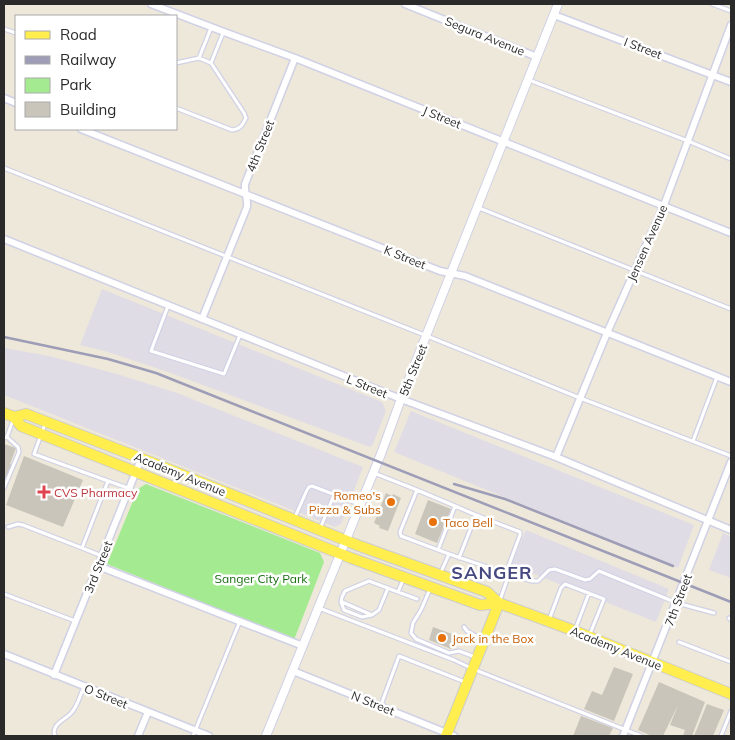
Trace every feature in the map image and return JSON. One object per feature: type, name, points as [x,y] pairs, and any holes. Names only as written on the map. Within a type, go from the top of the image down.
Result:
[{"type":"main road","name":"Academy Avenue","points":[[9,415],[26,414],[141,458],[293,520],[487,592],[499,603],[575,631],[731,694]]},
{"type":"main road","name":"Academy Avenue","points":[[9,415],[21,426],[340,553],[480,606],[499,603]]},
{"type":"main road","points":[[228,508],[244,507],[265,515],[273,511]]},
{"type":"main road","points":[[449,735],[499,603]]},
{"type":"street","name":"J Street","points":[[154,4],[295,58],[731,233]]},
{"type":"street","name":"Segura Avenue","points":[[405,4],[537,57]]},
{"type":"street","name":"5th Street","points":[[267,736],[558,4]]},
{"type":"street","name":"I Street","points":[[554,15],[731,82]]},
{"type":"street","name":"Jensen Avenue","points":[[556,457],[607,333],[664,206],[731,25]]},
{"type":"street","name":"4th Street","points":[[202,319],[247,206],[245,184],[295,58]]},
{"type":"street","name":"K Street","points":[[86,130],[440,271],[465,276],[731,382]]},
{"type":"street","name":"L Street","points":[[4,239],[401,399],[556,457],[731,530]]},
{"type":"street","name":"3rd Street","points":[[54,675],[141,458]]},
{"type":"street","name":"7th Street","points":[[625,733],[731,462]]},
{"type":"street","points":[[98,566],[303,646]]},
{"type":"street","name":"O Street","points":[[4,654],[148,712],[194,733],[209,736]]},
{"type":"street","name":"N Street","points":[[293,671],[449,735]]},
{"type":"street","points":[[138,736],[148,712]]},
{"type":"lane","points":[[712,4],[731,11]]},
{"type":"lane","points":[[199,58],[211,27]]},
{"type":"lane","points":[[212,63],[224,32]]},
{"type":"lane","points":[[178,63],[199,58],[212,63],[246,118],[238,129],[232,130],[178,109]]},
{"type":"lane","points":[[528,79],[731,159]]},
{"type":"lane","points":[[4,168],[580,398],[731,456]]},
{"type":"lane","points":[[478,208],[731,309]]},
{"type":"lane","points":[[168,306],[151,351],[224,374],[240,334]]},
{"type":"lane","points":[[693,441],[717,377]]},
{"type":"lane","points":[[4,488],[19,452],[18,447],[5,437],[9,415]]},
{"type":"lane","points":[[46,422],[34,454],[129,488]]},
{"type":"lane","points":[[373,473],[520,532],[499,603]]},
{"type":"lane","points":[[82,548],[108,481]]},
{"type":"lane","points":[[293,520],[309,487],[312,486],[360,504]]},
{"type":"lane","points":[[417,490],[400,532],[402,536],[460,558],[532,581],[538,581],[549,570],[555,569],[585,580],[590,579],[599,571],[677,603],[714,613]]},
{"type":"lane","points":[[320,530],[334,494]]},
{"type":"lane","points":[[438,550],[455,506]]},
{"type":"lane","points":[[460,558],[476,515]]},
{"type":"lane","points":[[8,527],[18,524],[23,525],[102,556]]},
{"type":"lane","points":[[441,574],[449,554]]},
{"type":"lane","points":[[398,592],[404,577]]},
{"type":"lane","points":[[388,588],[379,610],[372,615],[341,602],[345,591],[369,582],[388,588],[417,599]]},
{"type":"lane","points":[[548,621],[561,588],[566,584],[604,599],[589,637]]},
{"type":"lane","points":[[431,586],[421,610],[413,623],[411,633],[416,639],[449,652],[459,651],[478,658]]},
{"type":"lane","points":[[575,631],[589,593]]},
{"type":"lane","points":[[4,594],[76,622]]},
{"type":"lane","points":[[318,607],[454,660],[625,733],[641,736]]},
{"type":"lane","points":[[194,733],[240,621]]},
{"type":"lane","points":[[464,626],[467,631],[485,641]]},
{"type":"lane","points":[[679,642],[731,662]]},
{"type":"lane","points":[[381,706],[399,656],[468,683]]},
{"type":"lane","points":[[56,736],[55,728],[63,718],[72,713],[84,687]]},
{"type":"lane","points":[[721,736],[731,711]]},
{"type":"shaded area","points":[[102,289],[382,402],[386,411],[373,444],[370,447],[168,372],[108,352],[80,345]]},
{"type":"shaded area","points":[[4,348],[49,356],[117,374],[177,393],[363,467],[341,524],[335,527],[4,395]]},
{"type":"shaded area","points":[[411,411],[694,525],[678,568],[394,452]]},
{"type":"shaded area","points":[[526,530],[669,589],[656,622],[511,565]]},
{"type":"shaded area","points":[[723,533],[731,537],[731,578],[709,570]]},
{"type":"green space","name":"Sanger City Park","points":[[146,484],[320,553],[324,562],[294,640],[107,564],[138,489]]},
{"type":"building","points":[[4,444],[16,448],[10,464],[13,465],[4,486]]},
{"type":"building","name":"CVS Pharmacy","points":[[24,456],[83,480],[63,527],[6,505]]},
{"type":"building","points":[[386,493],[401,498],[388,531],[379,528],[380,526],[374,523]]},
{"type":"building","name":"Taco Bell","points":[[428,500],[451,509],[437,543],[415,534]]},
{"type":"building","name":"Jack in the Box","points":[[433,627],[455,635],[451,649],[429,640]]},
{"type":"building","points":[[614,667],[633,674],[614,721],[584,709],[592,691],[602,695]]},
{"type":"building","points":[[659,682],[705,702],[692,736],[683,736],[685,730],[670,725],[678,705],[663,736],[652,736],[638,730]]},
{"type":"building","points":[[707,704],[724,710],[713,736],[694,736]]},
{"type":"building","points":[[581,716],[613,728],[609,736],[573,736]]},
{"type":"railway","points":[[4,337],[108,359],[156,373],[731,602]]},
{"type":"railway","points":[[454,484],[505,499],[673,566]]},
{"type":"place","name":"CVS Pharmacy","points":[[44,492]]},
{"type":"place","name":"Romeo's Pizza & Subs","points":[[391,502]]},
{"type":"place","name":"Taco Bell","points":[[433,522]]},
{"type":"place","name":"Jack in the Box","points":[[442,638]]},
{"type":"district","name":"SANGER","points":[[492,572]]}]
